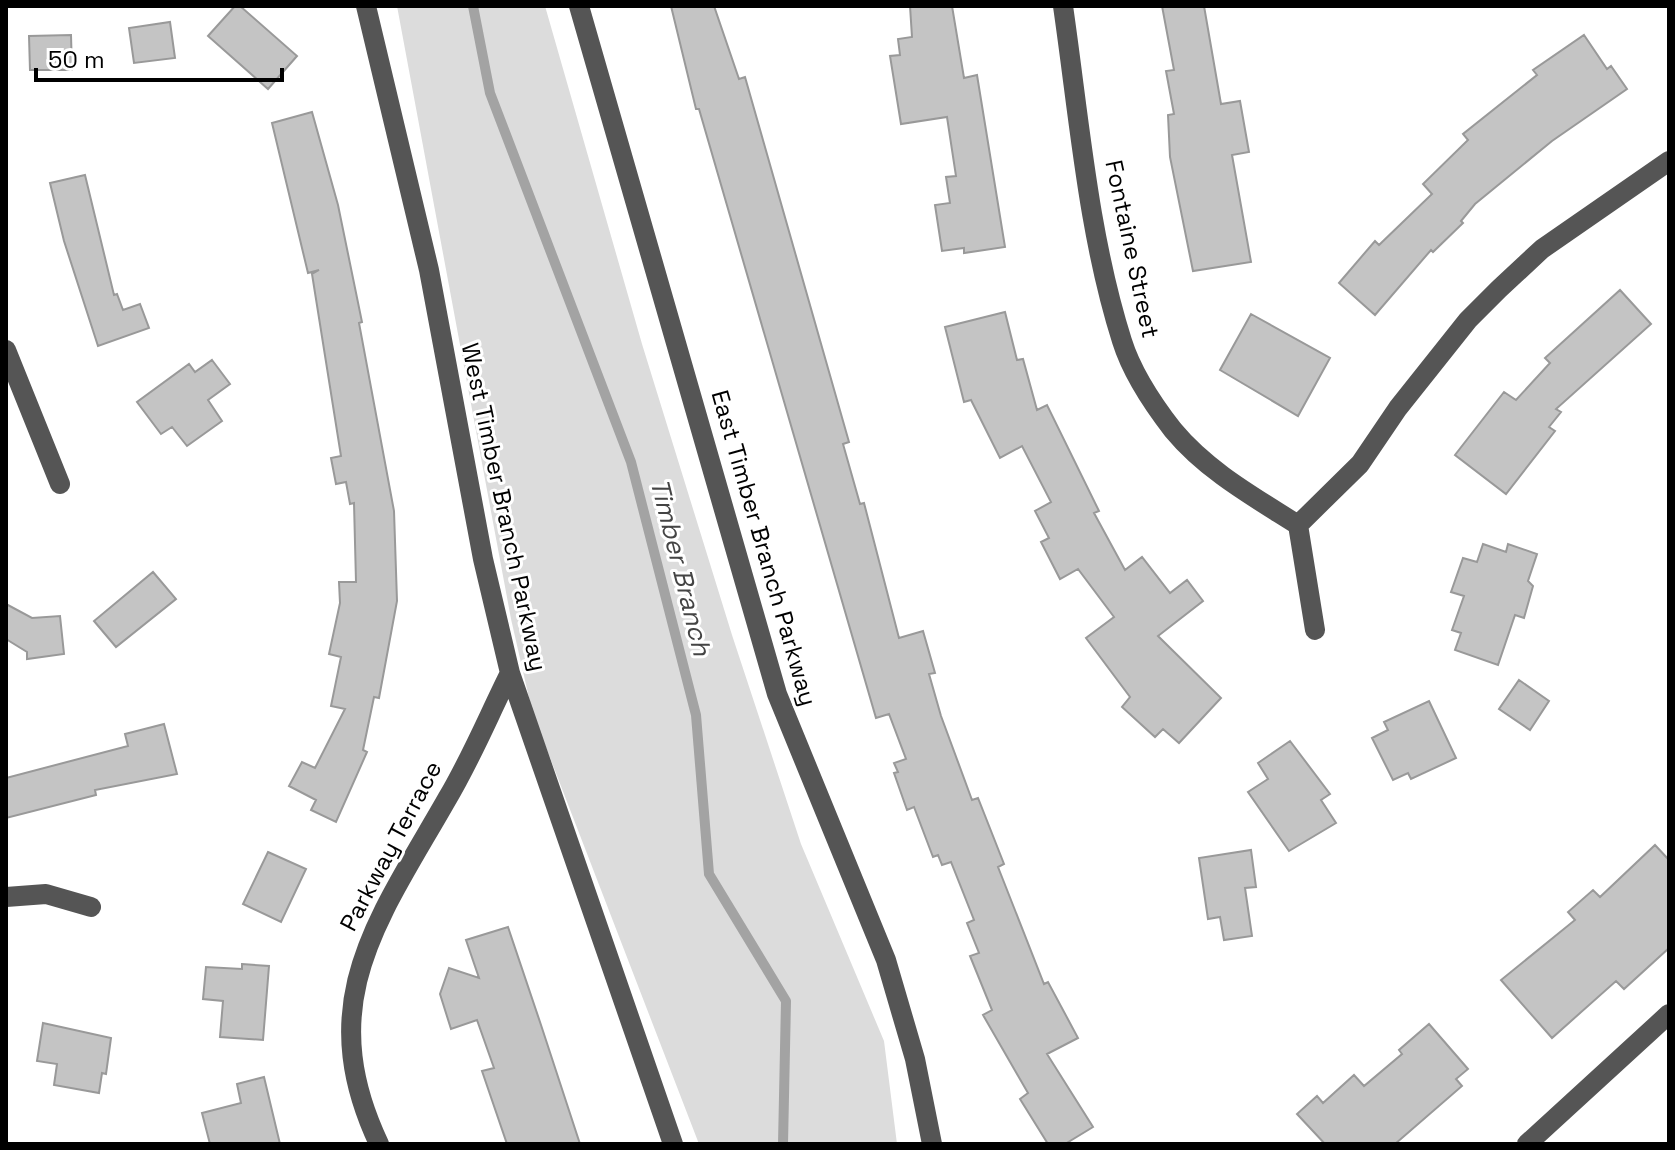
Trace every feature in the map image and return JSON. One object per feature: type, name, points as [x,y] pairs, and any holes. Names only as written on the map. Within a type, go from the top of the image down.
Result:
[{"type":"street","name":"West Timber Branch Parkway","points":[[366,6],[429,270],[483,559],[510,673],[673,1144]]},
{"type":"street","name":"East Timber Branch Parkway","points":[[579,6],[777,694],[886,960],[915,1059],[932,1144]]},
{"type":"street","name":"Fontaine Street","points":[[1063,6],[1107,275],[1122,342],[1141,384],[1175,432],[1213,470],[1298,525]]},
{"type":"street","points":[[1315,630],[1298,525],[1360,464],[1398,408],[1468,320],[1499,289],[1542,249],[1669,161]]},
{"type":"street","points":[[6,350],[60,484]]},
{"type":"street","name":"Parkway Terrace","points":[[379,1144],[362,1109],[351,1047],[352,1009],[362,955],[451,792],[510,673]]},
{"type":"street","points":[[6,897],[46,894],[91,907]]},
{"type":"street","points":[[1527,1144],[1669,1014]]},
{"type":"shaded area","points":[[397,6],[545,6],[642,344],[732,635],[801,844],[884,1041],[897,1144],[699,1144],[532,711],[511,619]]},
{"type":"building","points":[[235,6],[240,6],[297,56],[268,89],[208,36]]},
{"type":"building","points":[[671,6],[714,6],[739,79],[745,77],[849,442],[843,444],[860,504],[864,503],[899,638],[923,631],[935,673],[929,674],[941,716],[972,800],[978,798],[1004,864],[998,867],[1044,984],[1048,982],[1078,1038],[1047,1054],[1093,1127],[1065,1144],[1048,1144],[1020,1099],[1028,1093],[983,1015],[992,1010],[970,956],[979,953],[967,923],[974,920],[951,862],[942,865],[938,855],[933,857],[914,807],[907,810],[894,773],[898,772],[894,763],[906,759],[889,714],[876,718],[699,109],[696,109]]},
{"type":"building","points":[[910,6],[952,6],[964,78],[977,75],[1005,247],[964,253],[964,248],[942,251],[935,205],[950,203],[946,177],[956,176],[947,117],[901,124],[890,56],[900,55],[898,39],[912,37]]},
{"type":"building","points":[[1162,6],[1204,6],[1221,104],[1240,101],[1249,152],[1232,155],[1251,262],[1193,271],[1170,157],[1168,115],[1174,114],[1166,71],[1174,70]]},
{"type":"building","points":[[170,22],[175,58],[134,63],[129,28]]},
{"type":"building","points":[[71,35],[72,70],[30,70],[29,36]]},
{"type":"building","points":[[1584,35],[1607,69],[1611,66],[1627,89],[1552,141],[1475,204],[1461,221],[1463,223],[1433,252],[1431,250],[1375,315],[1339,283],[1375,241],[1379,245],[1432,194],[1423,184],[1468,140],[1463,134],[1537,75],[1533,70]]},
{"type":"building","points":[[312,112],[338,205],[362,322],[359,323],[394,511],[397,601],[379,698],[374,697],[363,750],[367,752],[336,822],[311,810],[316,800],[289,786],[302,762],[315,768],[345,709],[331,706],[341,657],[329,654],[340,603],[339,582],[356,582],[354,503],[350,504],[346,482],[336,484],[331,458],[341,456],[312,274],[319,270],[308,273],[272,123]]},
{"type":"building","points":[[85,175],[114,295],[117,294],[123,310],[140,304],[149,328],[98,346],[64,241],[50,183]]},
{"type":"building","points":[[1620,290],[1651,324],[1556,409],[1561,412],[1549,427],[1555,431],[1506,494],[1455,455],[1504,392],[1516,400],[1550,363],[1545,358]]},
{"type":"building","points":[[1005,312],[1017,360],[1023,359],[1037,410],[1047,405],[1099,511],[1094,513],[1125,570],[1142,557],[1170,593],[1187,580],[1203,601],[1158,636],[1221,698],[1179,743],[1163,729],[1155,737],[1122,707],[1130,697],[1086,638],[1114,617],[1078,569],[1060,579],[1041,542],[1049,538],[1035,511],[1051,502],[1022,446],[1000,458],[971,400],[964,402],[945,327]]},
{"type":"building","points":[[1251,314],[1330,358],[1298,416],[1220,370]]},
{"type":"building","points":[[212,360],[230,384],[208,400],[222,421],[187,446],[172,427],[161,434],[137,402],[189,364],[195,372]]},
{"type":"building","points":[[1483,544],[1506,552],[1508,544],[1537,554],[1528,581],[1533,586],[1524,618],[1515,615],[1498,665],[1455,650],[1461,633],[1452,630],[1464,596],[1451,592],[1463,558],[1477,562]]},
{"type":"building","points":[[153,572],[176,599],[116,647],[94,621]]},
{"type":"building","points":[[6,604],[32,618],[60,616],[64,654],[27,659],[27,652],[6,639]]},
{"type":"building","points":[[1519,680],[1549,701],[1530,730],[1499,709]]},
{"type":"building","points":[[1429,701],[1456,758],[1411,779],[1408,773],[1393,780],[1372,738],[1388,730],[1384,722]]},
{"type":"building","points":[[164,724],[177,774],[95,790],[96,795],[6,818],[6,778],[128,746],[125,734]]},
{"type":"building","points":[[1290,741],[1330,794],[1321,800],[1336,823],[1289,851],[1248,792],[1268,779],[1258,763]]},
{"type":"building","points":[[1655,845],[1669,860],[1669,948],[1624,989],[1616,981],[1552,1038],[1501,980],[1575,920],[1568,912],[1593,890],[1600,897]]},
{"type":"building","points":[[1251,850],[1256,887],[1245,888],[1252,936],[1224,940],[1220,917],[1208,919],[1199,858]]},
{"type":"building","points":[[268,852],[306,869],[281,922],[243,904]]},
{"type":"building","points":[[508,927],[580,1144],[507,1144],[482,1071],[494,1068],[477,1020],[451,1029],[440,994],[449,968],[479,978],[466,940]]},
{"type":"building","points":[[242,964],[269,966],[263,1040],[220,1037],[223,1001],[203,999],[206,967],[242,969]]},
{"type":"building","points":[[43,1023],[111,1038],[106,1074],[102,1073],[99,1093],[54,1085],[57,1064],[37,1061]]},
{"type":"building","points":[[1429,1024],[1468,1069],[1456,1079],[1462,1086],[1395,1144],[1325,1144],[1297,1114],[1317,1096],[1323,1103],[1354,1075],[1364,1086],[1402,1054],[1399,1050]]},
{"type":"building","points":[[264,1077],[280,1144],[210,1144],[202,1113],[241,1103],[237,1084]]},
{"type":"waterway","name":"Timber Branch","points":[[473,6],[490,93],[631,462],[696,715],[709,874],[786,1001],[783,1144]]}]
